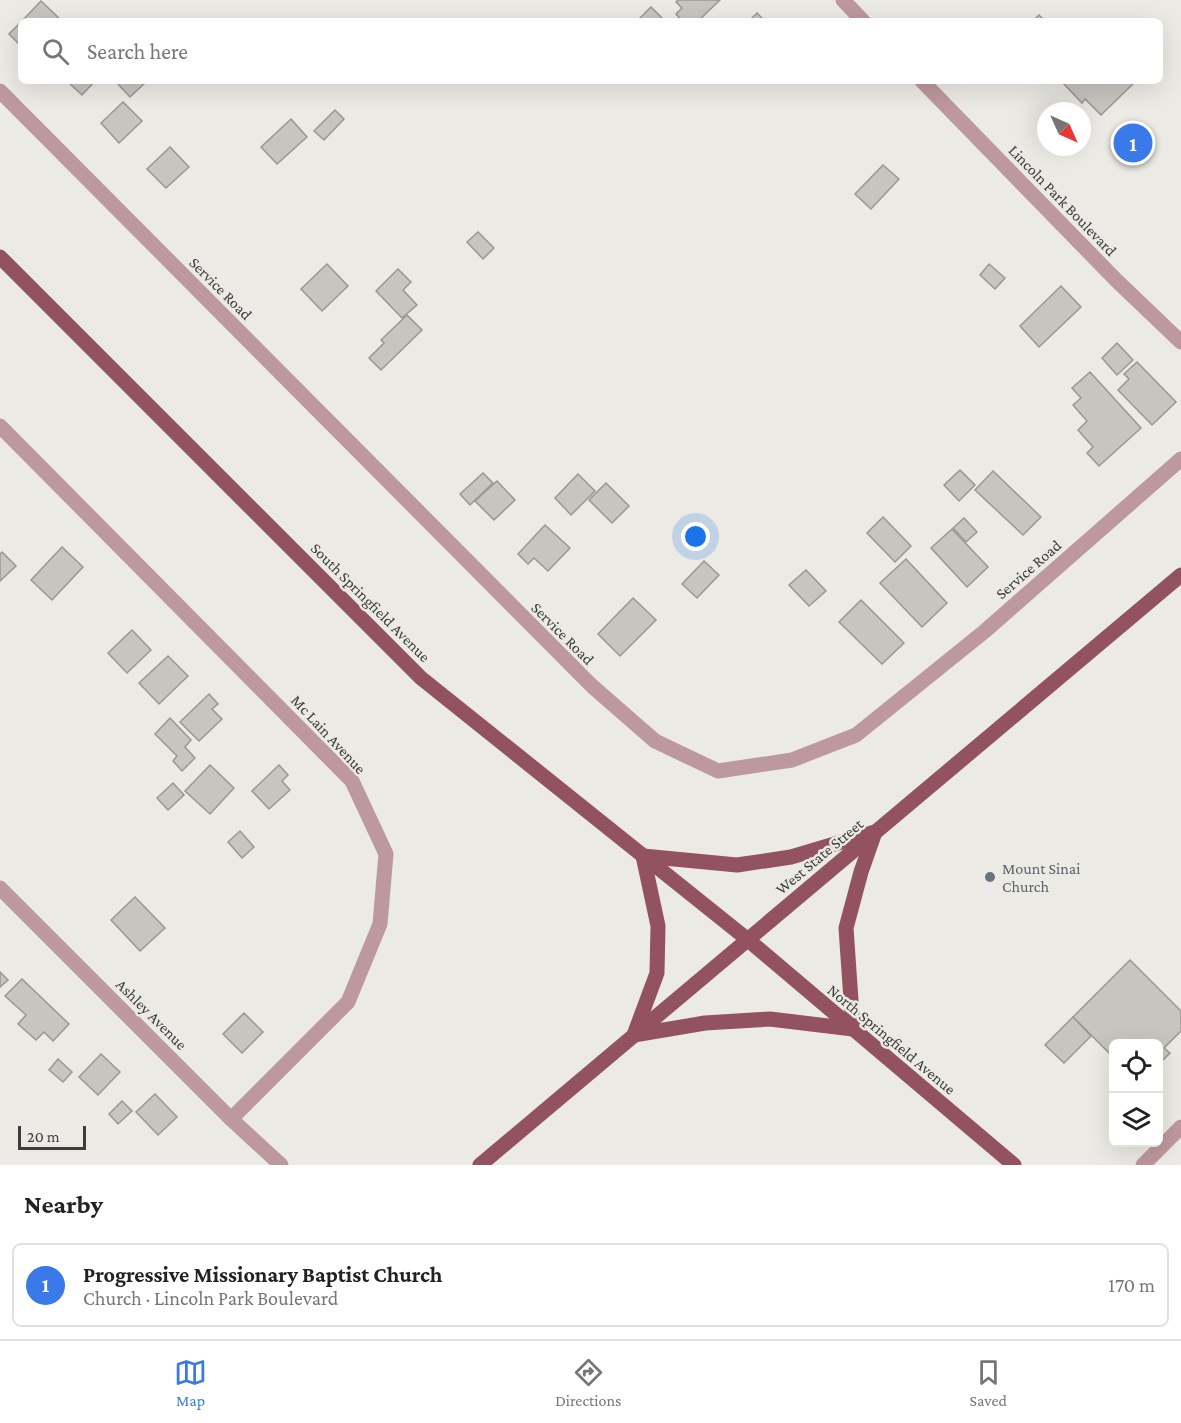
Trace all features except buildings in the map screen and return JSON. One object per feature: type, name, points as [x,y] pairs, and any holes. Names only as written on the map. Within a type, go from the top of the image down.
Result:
[{"type":"main road","name":"South Springfield Avenue","points":[[0,256],[421,678],[747,939]]},
{"type":"main road","name":"West State Street","points":[[480,1165],[1181,574]]},
{"type":"main road","points":[[875,832],[861,872],[846,928],[853,1029],[770,1019],[705,1023],[634,1035],[657,973],[658,926],[643,856],[737,865],[791,857],[875,832]]},
{"type":"main road","name":"North Springfield Avenue","points":[[747,939],[1014,1165]]},
{"type":"street","points":[[843,0],[860,18]]},
{"type":"street","name":"Lincoln Park Boulevard","points":[[925,84],[1116,280],[1181,342]]},
{"type":"street","name":"Service Road","points":[[0,91],[592,686],[655,741],[718,771],[792,760],[856,735],[985,631],[1181,459]]},
{"type":"street","name":"Mc Lain Avenue","points":[[0,426],[352,781],[386,854],[380,924],[348,1002],[231,1119]]},
{"type":"street","name":"Ashley Avenue","points":[[0,888],[231,1119],[281,1165]]},
{"type":"street","points":[[1143,1165],[1181,1127]]},
{"type":"place","name":"Progressive Missionary Baptist Church","points":[[1133,143]]},
{"type":"place","name":"Mount Sinai Church","points":[[990,877]]}]
